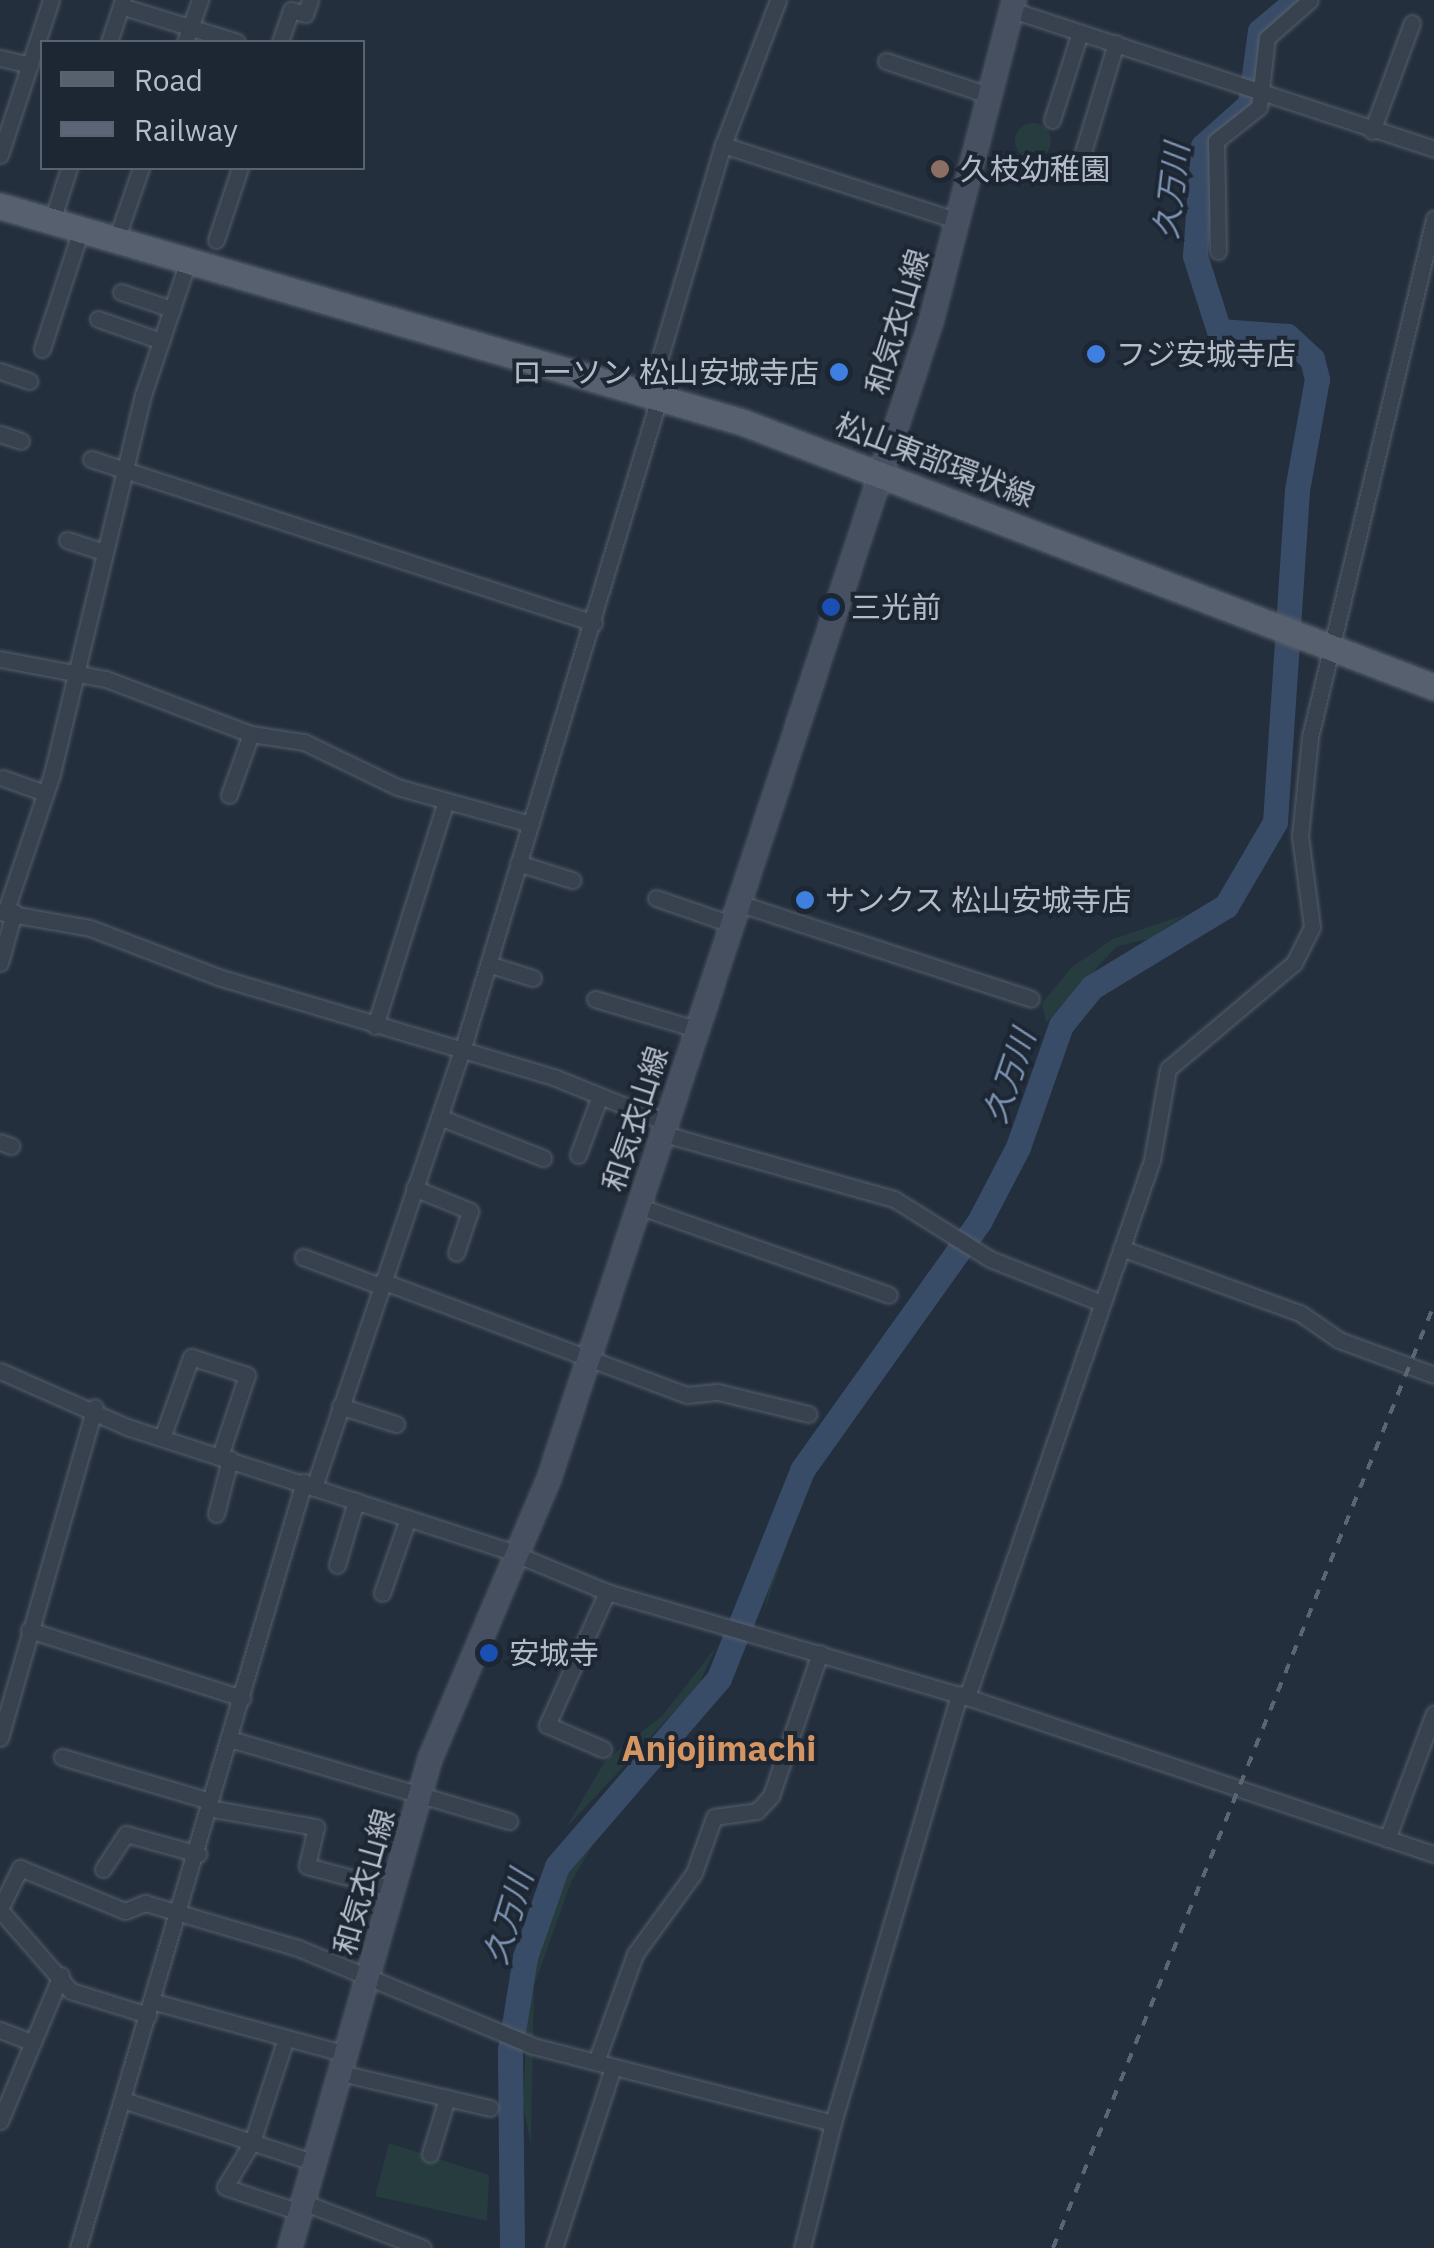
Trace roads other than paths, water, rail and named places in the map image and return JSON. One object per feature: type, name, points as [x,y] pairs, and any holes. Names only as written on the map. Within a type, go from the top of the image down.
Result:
[{"type":"main road","name":"和気衣山線","points":[[290,2248],[419,1797],[465,1664],[519,1556],[591,1355],[880,474],[958,221],[1013,5]]},
{"type":"main road","name":"松山東部環状線","points":[[0,206],[188,264],[655,393],[880,474],[1434,686]]},
{"type":"street","points":[[0,155],[51,0]]},
{"type":"street","points":[[188,35],[200,0]]},
{"type":"street","points":[[281,40],[291,10],[305,14],[310,0]]},
{"type":"street","points":[[78,2248],[182,1912],[209,1804],[309,1484],[340,1406],[462,1050],[594,624],[723,145],[778,0]]},
{"type":"street","points":[[1218,250],[1216,141],[1252,116],[1267,38],[1310,0]]},
{"type":"street","points":[[110,40],[122,3],[188,35],[223,40]]},
{"type":"street","points":[[1013,5],[1080,32],[1258,88],[1434,150]]},
{"type":"street","points":[[1372,130],[1412,23]]},
{"type":"street","points":[[1052,120],[1080,32]]},
{"type":"street","points":[[1079,159],[1100,116],[1116,43]]},
{"type":"street","points":[[0,58],[30,65]]},
{"type":"street","points":[[886,61],[988,96]]},
{"type":"street","points":[[723,145],[958,221]]},
{"type":"street","points":[[51,224],[68,170]]},
{"type":"street","points":[[115,243],[140,170]]},
{"type":"street","points":[[216,240],[239,170]]},
{"type":"street","points":[[802,2248],[832,2123],[963,1696],[1152,1160],[1168,1069],[1294,962],[1312,927],[1300,821],[1323,644],[1434,219]]},
{"type":"street","points":[[42,350],[80,233]]},
{"type":"street","points":[[0,963],[6,912],[45,793],[124,469],[188,264]]},
{"type":"street","points":[[121,292],[172,309]]},
{"type":"street","points":[[98,320],[161,341]]},
{"type":"street","points":[[0,372],[29,381]]},
{"type":"street","points":[[0,434],[22,440]]},
{"type":"street","points":[[91,458],[594,624]]},
{"type":"street","points":[[67,540],[103,552]]},
{"type":"street","points":[[0,659],[73,677],[106,680],[251,734],[304,742],[446,801],[530,824]]},
{"type":"street","points":[[229,795],[251,734]]},
{"type":"street","points":[[3,778],[45,793]]},
{"type":"street","points":[[376,1026],[446,801]]},
{"type":"street","points":[[518,863],[572,880]]},
{"type":"street","points":[[656,898],[734,914],[1031,1000]]},
{"type":"street","points":[[6,912],[462,1050],[600,1096],[663,1128],[868,1189],[975,1250],[1101,1303]]},
{"type":"street","points":[[488,964],[534,978]]},
{"type":"street","points":[[595,999],[696,1029]]},
{"type":"street","points":[[578,1155],[600,1096]]},
{"type":"street","points":[[439,1118],[543,1158]]},
{"type":"street","points":[[414,1188],[470,1211],[456,1252]]},
{"type":"street","points":[[638,1206],[888,1294]]},
{"type":"street","points":[[1121,1248],[1300,1313],[1339,1340],[1434,1375]]},
{"type":"street","points":[[303,1257],[591,1355],[687,1395],[718,1392],[808,1414]]},
{"type":"street","points":[[162,1438],[190,1357],[248,1375],[225,1457],[216,1514]]},
{"type":"street","points":[[0,1372],[95,1407],[162,1438],[519,1556],[607,1592],[963,1696],[1434,1854]]},
{"type":"street","points":[[340,1406],[396,1424]]},
{"type":"street","points":[[0,1738],[95,1407]]},
{"type":"street","points":[[337,1564],[356,1501]]},
{"type":"street","points":[[382,1594],[408,1518]]},
{"type":"street","points":[[602,1749],[547,1725],[607,1592]]},
{"type":"street","points":[[30,1630],[242,1698]]},
{"type":"street","points":[[596,2062],[635,1954],[694,1873],[714,1817],[757,1811],[771,1796],[820,1652]]},
{"type":"street","points":[[1387,1838],[1434,1713]]},
{"type":"street","points":[[230,1740],[508,1821]]},
{"type":"street","points":[[62,1757],[209,1804],[316,1827],[307,1866],[393,1890]]},
{"type":"street","points":[[103,1870],[116,1862],[126,1834],[198,1854]]},
{"type":"street","points":[[490,2108],[447,2098],[285,2041],[72,1991],[0,1910],[20,1868],[126,1911],[145,1904],[182,1912],[533,2046],[832,2123]]},
{"type":"street","points":[[0,2120],[28,2040],[61,1975]]},
{"type":"street","points":[[0,2030],[28,2040]]},
{"type":"street","points":[[285,2041],[252,2142],[225,2187],[423,2248]]},
{"type":"street","points":[[554,2248],[613,2067]]},
{"type":"street","points":[[430,2154],[447,2098]]},
{"type":"street","points":[[122,2100],[316,2163]]},
{"type":"waterway","name":"久万川","points":[[512,2248],[510,2050],[525,1957],[557,1866],[719,1678],[802,1470],[979,1222],[1018,1147],[1061,1025],[1092,987],[1226,906],[1275,822],[1297,490],[1317,379],[1312,359],[1287,336],[1219,331],[1195,256],[1203,146],[1250,104],[1260,31],[1297,0]]},
{"type":"railway","points":[[1053,2248],[1434,1305]]},
{"type":"place","name":"久枝幼稚園","points":[[940,169]]},
{"type":"place","name":"フジ安城寺店","points":[[1096,354]]},
{"type":"place","name":"ローソン 松山安城寺店","points":[[839,372]]},
{"type":"place","name":"三光前","points":[[831,607]]},
{"type":"place","name":"サンクス 松山安城寺店","points":[[805,900]]},
{"type":"place","name":"安城寺","points":[[489,1653]]},
{"type":"district","name":"Anjojimachi","points":[[719,1748]]}]
